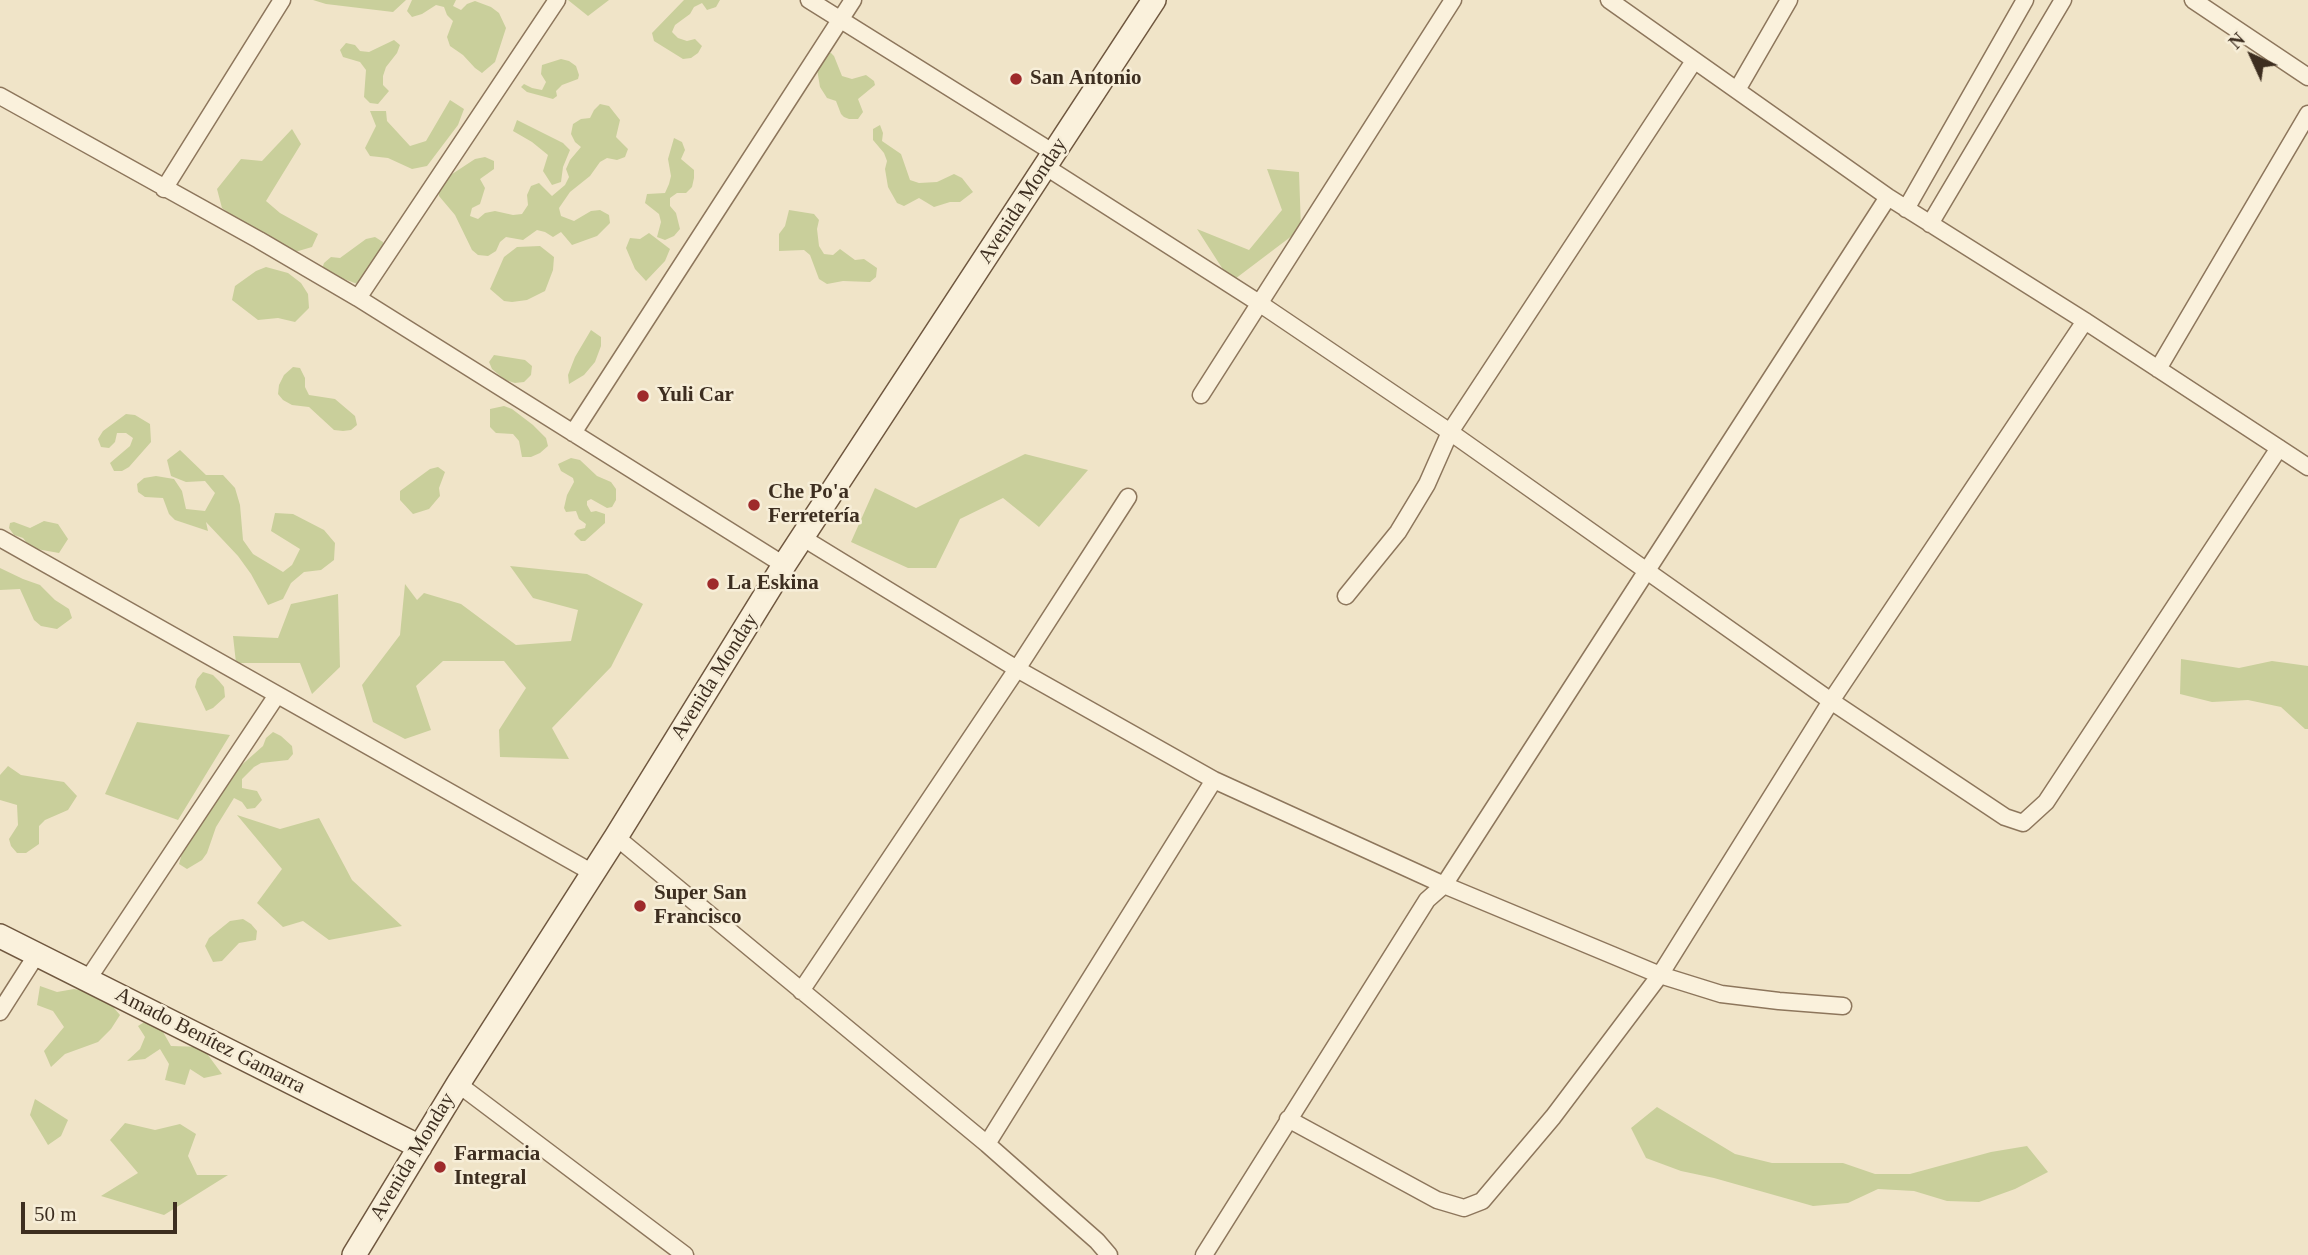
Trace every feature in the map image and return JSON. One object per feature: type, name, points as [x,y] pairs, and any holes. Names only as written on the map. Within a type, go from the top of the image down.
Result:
[{"type":"main road","name":"Avenida Monday","points":[[354,1255],[458,1084],[616,837],[784,565],[1153,0]]},
{"type":"main road","name":"Amado Benítez Gamarra","points":[[0,936],[420,1147]]},
{"type":"street","points":[[164,189],[282,0]]},
{"type":"street","points":[[358,298],[557,0]]},
{"type":"street","points":[[809,0],[1450,432],[1831,701],[2005,817],[2022,823],[2046,802],[2279,448]]},
{"type":"street","points":[[573,433],[853,0]]},
{"type":"street","points":[[1201,395],[1453,0]]},
{"type":"street","points":[[1609,0],[1888,197],[2085,321],[2308,467]]},
{"type":"street","points":[[1737,90],[1789,0]]},
{"type":"street","points":[[1906,209],[2025,0]]},
{"type":"street","points":[[1930,224],[2063,0]]},
{"type":"street","points":[[2193,0],[2308,77]]},
{"type":"street","points":[[1346,596],[1398,531],[1427,484],[1450,432],[1694,61]]},
{"type":"street","points":[[0,96],[358,298],[784,565]]},
{"type":"street","points":[[2158,369],[2308,114]]},
{"type":"street","points":[[1204,1255],[1427,900],[1444,885],[1888,197]]},
{"type":"street","points":[[1288,1119],[1437,1200],[1464,1208],[1482,1202],[1553,1117],[1660,975],[1831,701],[2085,321]]},
{"type":"street","points":[[801,991],[1128,497]]},
{"type":"street","points":[[0,538],[593,873]]},
{"type":"street","points":[[803,538],[1017,668],[1214,780],[1444,885],[1660,975],[1721,994],[1843,1006]]},
{"type":"street","points":[[88,979],[277,695]]},
{"type":"street","points":[[987,1144],[1214,780]]},
{"type":"street","points":[[616,837],[987,1144],[1097,1241],[1109,1255]]},
{"type":"street","points":[[0,1012],[37,954]]},
{"type":"street","points":[[458,1084],[685,1255]]},
{"type":"green space","points":[[313,0],[406,0],[393,12]]},
{"type":"green space","points":[[412,0],[456,0],[453,6],[461,10],[475,1],[491,7],[499,13],[506,28],[495,62],[482,73],[475,68],[450,46],[447,37],[453,21],[444,7],[436,5],[412,17],[407,11]]},
{"type":"green space","points":[[568,0],[609,0],[588,16]]},
{"type":"green space","points":[[684,0],[720,0],[716,7],[707,10],[702,3],[694,7],[690,14],[675,25],[672,32],[678,38],[687,41],[695,39],[702,46],[691,58],[683,59],[654,41],[652,33]]},
{"type":"green space","points":[[394,40],[400,45],[383,76],[383,85],[389,91],[378,104],[370,103],[364,97],[366,70],[360,62],[343,57],[340,50],[346,43],[355,45],[360,51],[369,52]]},
{"type":"green space","points":[[826,53],[834,56],[842,76],[852,79],[866,75],[874,81],[875,85],[858,99],[863,112],[858,119],[844,117],[836,101],[827,98],[820,87],[817,69]]},
{"type":"green space","points":[[561,59],[576,66],[579,75],[578,79],[562,85],[553,99],[527,92],[521,87],[524,84],[542,90],[546,82],[541,74],[542,65]]},
{"type":"green space","points":[[450,100],[464,109],[458,125],[427,166],[412,169],[388,158],[370,156],[365,148],[376,126],[370,111],[386,111],[387,121],[410,146],[426,141]]},
{"type":"green space","points":[[600,104],[609,106],[620,120],[616,137],[628,149],[625,157],[617,160],[607,158],[600,162],[590,176],[570,192],[559,208],[561,216],[574,221],[591,211],[600,210],[609,215],[610,223],[597,236],[572,245],[561,232],[553,237],[537,230],[523,240],[506,237],[496,251],[488,256],[478,255],[472,250],[455,215],[439,196],[438,187],[443,180],[475,159],[485,157],[494,161],[494,169],[480,179],[485,188],[480,204],[472,208],[470,216],[478,219],[485,213],[495,211],[522,214],[528,205],[527,195],[531,186],[539,183],[552,196],[565,185],[569,177],[566,169],[581,147],[571,134],[573,124],[590,118]]},
{"type":"green space","points":[[517,120],[563,143],[570,150],[563,167],[561,182],[552,185],[543,171],[548,155],[513,131]]},
{"type":"green space","points":[[880,125],[882,141],[901,154],[910,180],[919,183],[937,182],[954,174],[962,178],[973,192],[960,202],[934,207],[919,198],[904,206],[897,203],[888,187],[884,153],[873,140],[873,129]]},
{"type":"green space","points":[[292,129],[301,144],[266,201],[280,213],[318,234],[312,247],[295,252],[245,225],[222,208],[217,189],[241,159],[262,161]]},
{"type":"green space","points":[[674,138],[682,142],[685,150],[681,159],[694,170],[694,178],[692,187],[686,193],[677,193],[670,198],[670,206],[676,213],[680,229],[665,240],[657,237],[661,222],[659,214],[645,203],[647,194],[665,193],[671,176],[668,159]]},
{"type":"green space","points":[[1267,169],[1299,172],[1301,229],[1231,282],[1197,229],[1249,250],[1282,210]]},
{"type":"green space","points":[[789,210],[814,214],[819,220],[819,246],[824,254],[833,255],[840,249],[855,260],[864,259],[877,268],[876,277],[870,282],[843,281],[827,284],[819,279],[810,255],[804,250],[779,251],[779,234],[785,226]]},
{"type":"green space","points":[[649,233],[670,249],[665,261],[646,281],[635,269],[626,248],[630,238],[640,239]]},
{"type":"green space","points":[[375,237],[383,242],[384,251],[360,285],[321,272],[324,263],[331,257],[340,258],[366,239]]},
{"type":"green space","points":[[540,246],[554,257],[553,270],[545,291],[527,300],[512,302],[504,301],[490,289],[504,257],[517,247]]},
{"type":"green space","points":[[266,267],[288,273],[301,283],[308,294],[309,308],[295,322],[278,318],[258,320],[232,300],[235,286]]},
{"type":"green space","points":[[591,330],[601,337],[601,346],[595,362],[584,375],[569,384],[568,375],[575,357]]},
{"type":"green space","points":[[494,355],[525,360],[532,366],[531,375],[524,382],[505,380],[492,369],[489,362]]},
{"type":"green space","points":[[293,367],[300,368],[309,395],[335,399],[355,416],[357,425],[351,430],[334,430],[309,407],[292,405],[283,400],[278,394],[279,385],[284,375]]},
{"type":"green space","points":[[504,406],[533,425],[546,438],[548,446],[531,457],[522,457],[519,441],[513,434],[496,433],[490,427],[490,409]]},
{"type":"green space","points":[[126,414],[135,415],[150,424],[151,442],[129,467],[114,471],[110,463],[130,446],[133,438],[126,433],[117,433],[115,442],[109,448],[101,447],[98,439],[103,431]]},
{"type":"green space","points":[[180,450],[206,475],[223,475],[235,488],[240,505],[243,540],[253,554],[283,572],[292,565],[300,549],[271,531],[275,513],[293,514],[324,530],[335,543],[334,560],[321,570],[304,572],[291,583],[283,599],[268,605],[238,556],[206,522],[208,531],[175,520],[169,514],[163,498],[145,497],[138,492],[137,484],[144,478],[156,476],[174,479],[182,491],[186,509],[205,511],[215,493],[205,481],[186,482],[171,476],[167,460]]},
{"type":"green space","points":[[1025,454],[1088,470],[1039,527],[1003,498],[960,519],[936,568],[908,568],[851,542],[875,488],[916,508]]},
{"type":"green space","points":[[571,458],[580,460],[597,476],[611,482],[616,489],[616,500],[612,507],[607,508],[591,499],[587,501],[591,512],[605,514],[605,523],[585,541],[581,541],[574,534],[585,528],[586,524],[579,519],[576,511],[566,512],[564,508],[574,482],[573,478],[561,471],[558,464]]},
{"type":"green space","points":[[438,467],[445,472],[439,488],[440,496],[429,509],[413,514],[400,500],[400,491],[430,469]]},
{"type":"green space","points":[[44,521],[58,524],[68,539],[59,553],[31,548],[9,528],[10,523],[14,522],[30,528]]},
{"type":"green space","points":[[510,566],[587,574],[643,604],[611,667],[552,728],[569,759],[500,757],[499,730],[526,688],[504,661],[443,661],[416,686],[431,730],[405,739],[373,722],[362,685],[400,635],[405,584],[417,600],[424,593],[461,604],[516,645],[571,641],[578,610],[533,598]]},
{"type":"green space","points":[[0,568],[40,585],[69,609],[72,618],[57,629],[41,626],[34,620],[20,589],[0,590]]},
{"type":"green space","points":[[338,594],[340,667],[312,694],[300,663],[236,663],[233,636],[278,638],[291,604]]},
{"type":"green space","points":[[2181,659],[2239,668],[2272,661],[2308,666],[2308,729],[2281,707],[2248,700],[2212,702],[2180,694]]},
{"type":"green space","points":[[203,672],[213,675],[219,681],[224,687],[225,697],[206,711],[195,687]]},
{"type":"green space","points":[[137,722],[230,735],[178,820],[105,794]]},
{"type":"green space","points":[[273,732],[292,746],[293,754],[288,760],[261,763],[242,779],[242,788],[257,791],[262,800],[255,808],[247,809],[242,802],[234,798],[216,827],[202,860],[187,869],[179,864],[186,839],[228,777],[263,746],[266,738]]},
{"type":"green space","points":[[8,766],[21,775],[64,782],[77,796],[68,810],[45,820],[39,826],[39,844],[26,853],[17,853],[9,839],[18,825],[17,805],[0,800],[0,775]]},
{"type":"green space","points":[[237,815],[280,829],[319,818],[352,880],[402,926],[329,940],[303,921],[283,927],[257,903],[282,869]]},
{"type":"green space","points":[[243,919],[257,931],[256,940],[239,943],[222,961],[213,962],[205,946],[209,938],[230,921]]},
{"type":"green space","points":[[40,986],[57,992],[74,989],[93,993],[108,1001],[120,1015],[98,1042],[65,1054],[51,1067],[44,1051],[64,1027],[53,1011],[37,1005]]},
{"type":"green space","points":[[154,1016],[171,1046],[202,1047],[222,1074],[204,1078],[190,1069],[185,1085],[165,1080],[169,1064],[160,1049],[145,1059],[127,1061],[140,1049],[145,1037],[138,1026]]},
{"type":"green space","points":[[35,1099],[68,1120],[61,1136],[48,1145],[30,1115]]},
{"type":"green space","points":[[1657,1107],[1735,1154],[1772,1163],[1843,1163],[1875,1174],[1910,1174],[1991,1152],[2027,1146],[2048,1172],[2015,1189],[1979,1202],[1947,1201],[1914,1191],[1878,1189],[1848,1203],[1813,1206],[1681,1171],[1646,1158],[1631,1128]]},
{"type":"green space","points":[[125,1123],[155,1130],[180,1124],[196,1134],[188,1156],[197,1175],[228,1175],[164,1215],[101,1196],[138,1173],[110,1140]]},
{"type":"place","name":"San Antonio","points":[[1016,79]]},
{"type":"place","name":"Yuli Car","points":[[643,396]]},
{"type":"place","name":"Che Po'a Ferretería","points":[[754,505]]},
{"type":"place","name":"La Eskina","points":[[713,584]]},
{"type":"place","name":"Super San Francisco","points":[[640,906]]},
{"type":"place","name":"Farmacia Integral","points":[[440,1167]]}]
